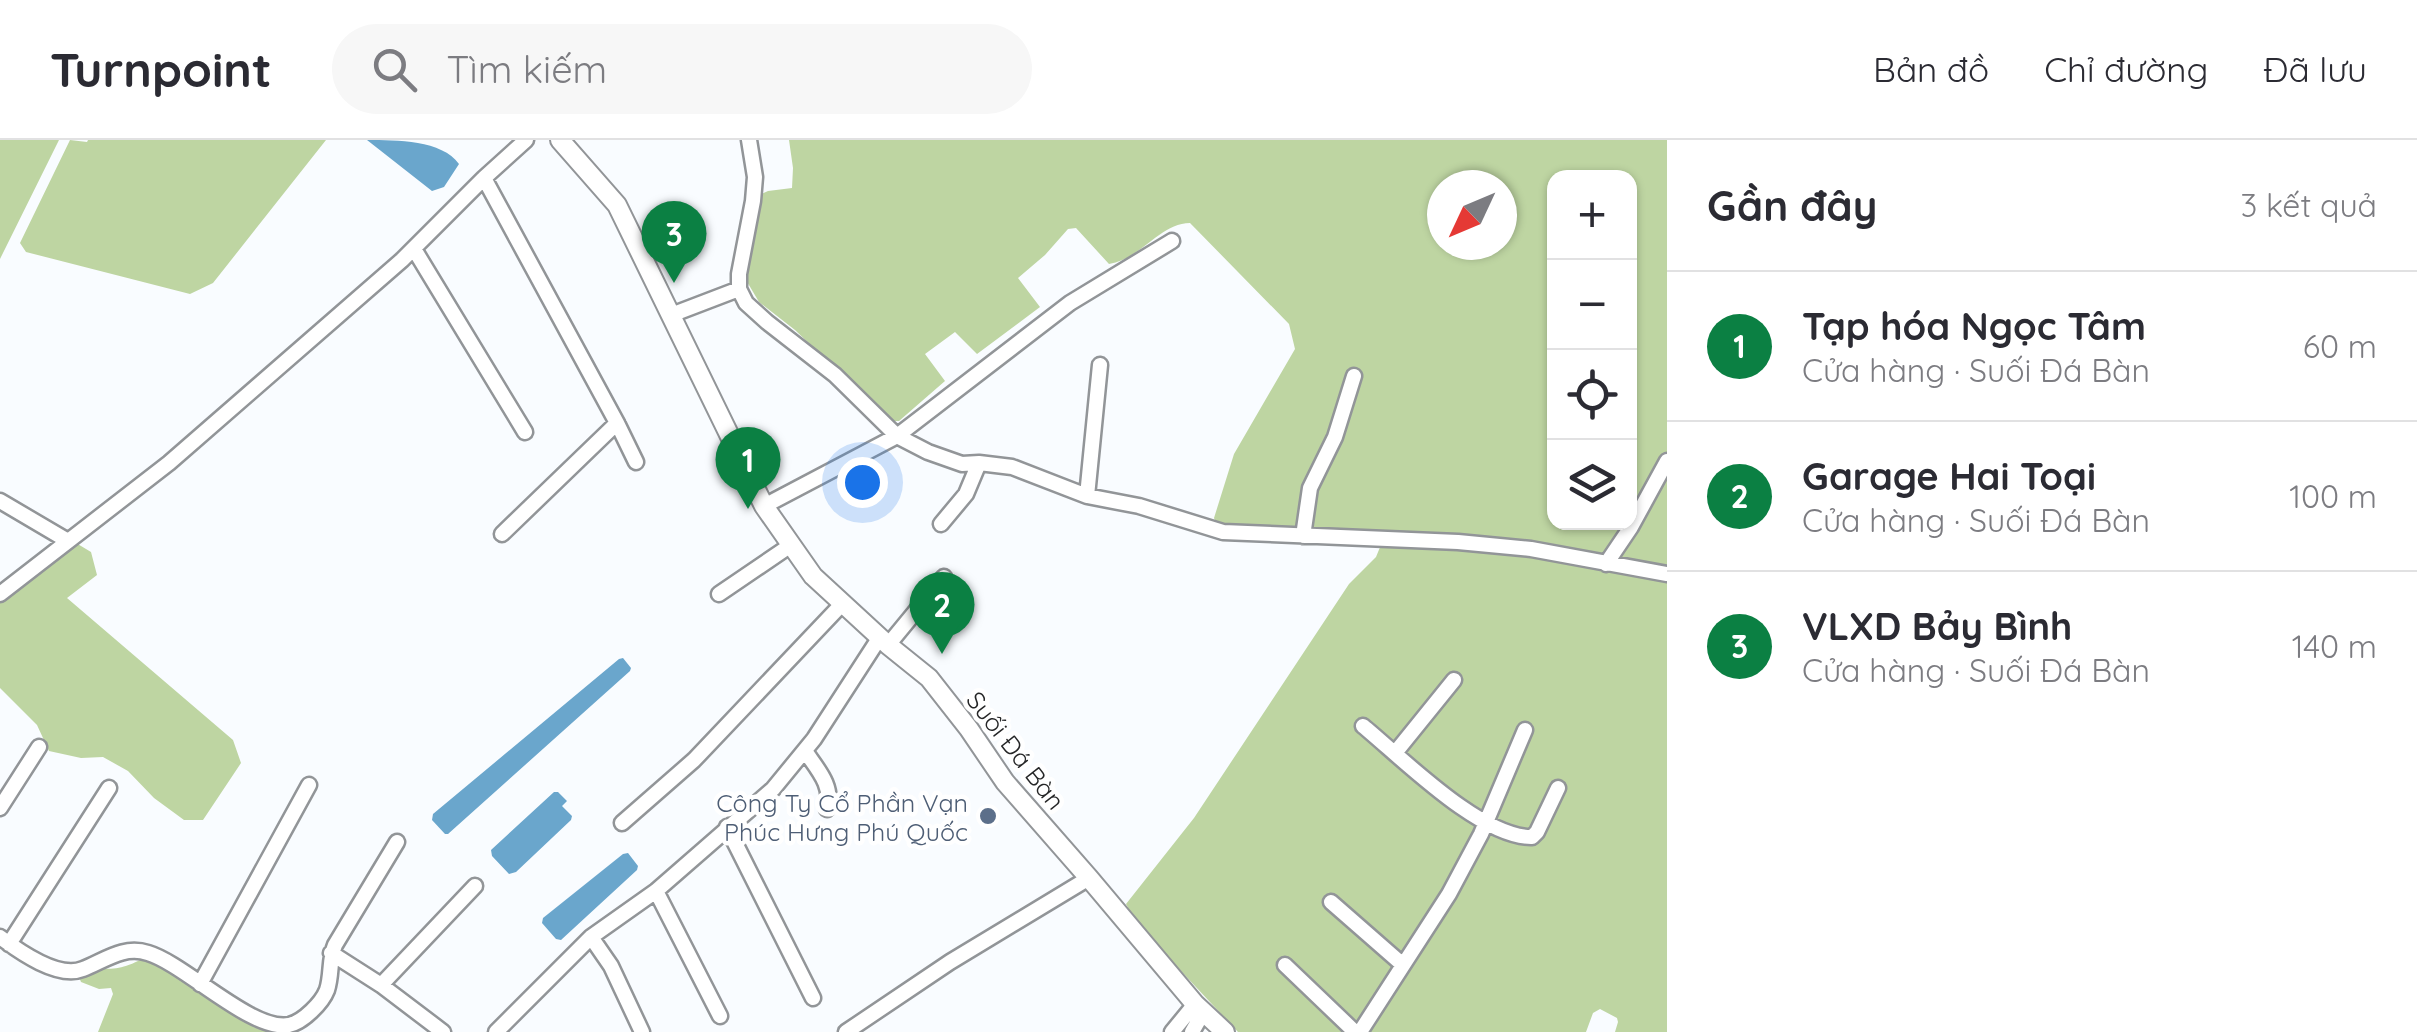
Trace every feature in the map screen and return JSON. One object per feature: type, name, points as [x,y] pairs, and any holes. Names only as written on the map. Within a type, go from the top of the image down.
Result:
[{"type":"street","points":[[0,594],[170,462],[414,250],[526,140]]},
{"type":"street","name":"Suối Đá Bàn","points":[[560,140],[617,205],[764,506],[813,576],[929,678],[1005,782],[1225,1032]]},
{"type":"street","points":[[749,140],[755,178],[739,289],[753,311],[834,375],[896,436],[962,464],[1012,468],[1086,496],[1139,506],[1223,532],[1494,545],[1667,574]]},
{"type":"street","points":[[484,178],[636,462]]},
{"type":"street","points":[[764,506],[896,436],[1070,303],[1172,241]]},
{"type":"street","points":[[414,250],[525,432]]},
{"type":"street","points":[[671,315],[739,289]]},
{"type":"street","points":[[1086,496],[1100,365]]},
{"type":"street","points":[[1303,536],[1310,488],[1335,437],[1354,376]]},
{"type":"street","points":[[502,534],[618,423]]},
{"type":"street","points":[[1606,564],[1667,461]]},
{"type":"street","points":[[941,524],[966,494],[979,463]]},
{"type":"street","points":[[0,501],[68,541]]},
{"type":"street","points":[[719,594],[791,545]]},
{"type":"street","points":[[496,1032],[591,936],[656,891],[773,789],[884,641],[944,577]]},
{"type":"street","points":[[622,823],[694,760],[843,603]]},
{"type":"street","points":[[1395,752],[1454,680]]},
{"type":"street","points":[[1364,726],[1458,806],[1522,837],[1538,832],[1558,788]]},
{"type":"street","points":[[1285,965],[1358,1032],[1449,894],[1486,822],[1524,730]]},
{"type":"street","points":[[0,808],[39,747]]},
{"type":"street","points":[[805,751],[829,789],[827,809]]},
{"type":"street","points":[[200,984],[310,786]]},
{"type":"street","points":[[110,788],[5,941],[27,956],[69,971],[82,970],[122,952],[148,952],[260,1020],[283,1026],[292,1025],[312,1010],[326,991],[332,953],[398,842]]},
{"type":"street","points":[[727,827],[813,998]]},
{"type":"street","points":[[846,1032],[950,962],[1090,878]]},
{"type":"street","points":[[381,985],[475,886]]},
{"type":"street","points":[[656,891],[720,1016]]},
{"type":"street","points":[[1332,902],[1403,965]]},
{"type":"street","points":[[591,936],[642,1032]]},
{"type":"street","points":[[332,953],[443,1032]]},
{"type":"street","points":[[1172,1032],[1200,1007]]},
{"type":"street","points":[[1192,1032],[1200,1007]]},
{"type":"green space","points":[[0,140],[59,140],[0,259]]},
{"type":"green space","points":[[70,140],[326,140],[213,283],[190,294],[26,252],[20,243]]},
{"type":"green space","points":[[789,140],[1667,140],[1667,1032],[1615,1032],[1617,1018],[1600,1009],[1593,1013],[1586,1032],[1238,1032],[1137,924],[1126,904],[1194,818],[1349,584],[1376,557],[1385,535],[1217,526],[1214,518],[1234,454],[1295,349],[1289,324],[1190,223],[1169,229],[1131,255],[1109,264],[1076,228],[1068,229],[1018,278],[1040,307],[977,354],[955,332],[925,354],[945,381],[899,421],[889,421],[795,330],[759,302],[746,280],[747,252],[759,195],[792,188]]},
{"type":"green space","points":[[76,543],[91,552],[97,575],[67,598],[233,740],[241,763],[203,820],[184,820],[154,798],[128,771],[103,757],[81,758],[49,751],[37,725],[0,688],[0,600]]},
{"type":"green space","points":[[146,957],[274,1032],[98,1032],[113,994],[111,988],[99,989],[81,982],[79,977],[89,969],[118,968]]},
{"type":"water","points":[[367,140],[430,146],[459,164],[444,187],[432,191]]},
{"type":"water","points":[[623,658],[630,671],[448,834],[432,820],[433,814]]},
{"type":"water","points":[[554,792],[567,801],[562,806],[572,816],[571,820],[516,872],[509,874],[491,850]]},
{"type":"water","points":[[628,853],[637,870],[561,940],[556,939],[542,923],[543,918]]},
{"type":"place","name":"VLXD Bảy Bình","points":[[674,283]]},
{"type":"place","name":"Tạp hóa Ngọc Tâm","points":[[748,509]]},
{"type":"place","name":"Garage Hai Toại","points":[[942,654]]},
{"type":"place","name":"Công Ty Cổ Phần Vạn Phúc Hưng Phú Quốc","points":[[988,816]]}]
